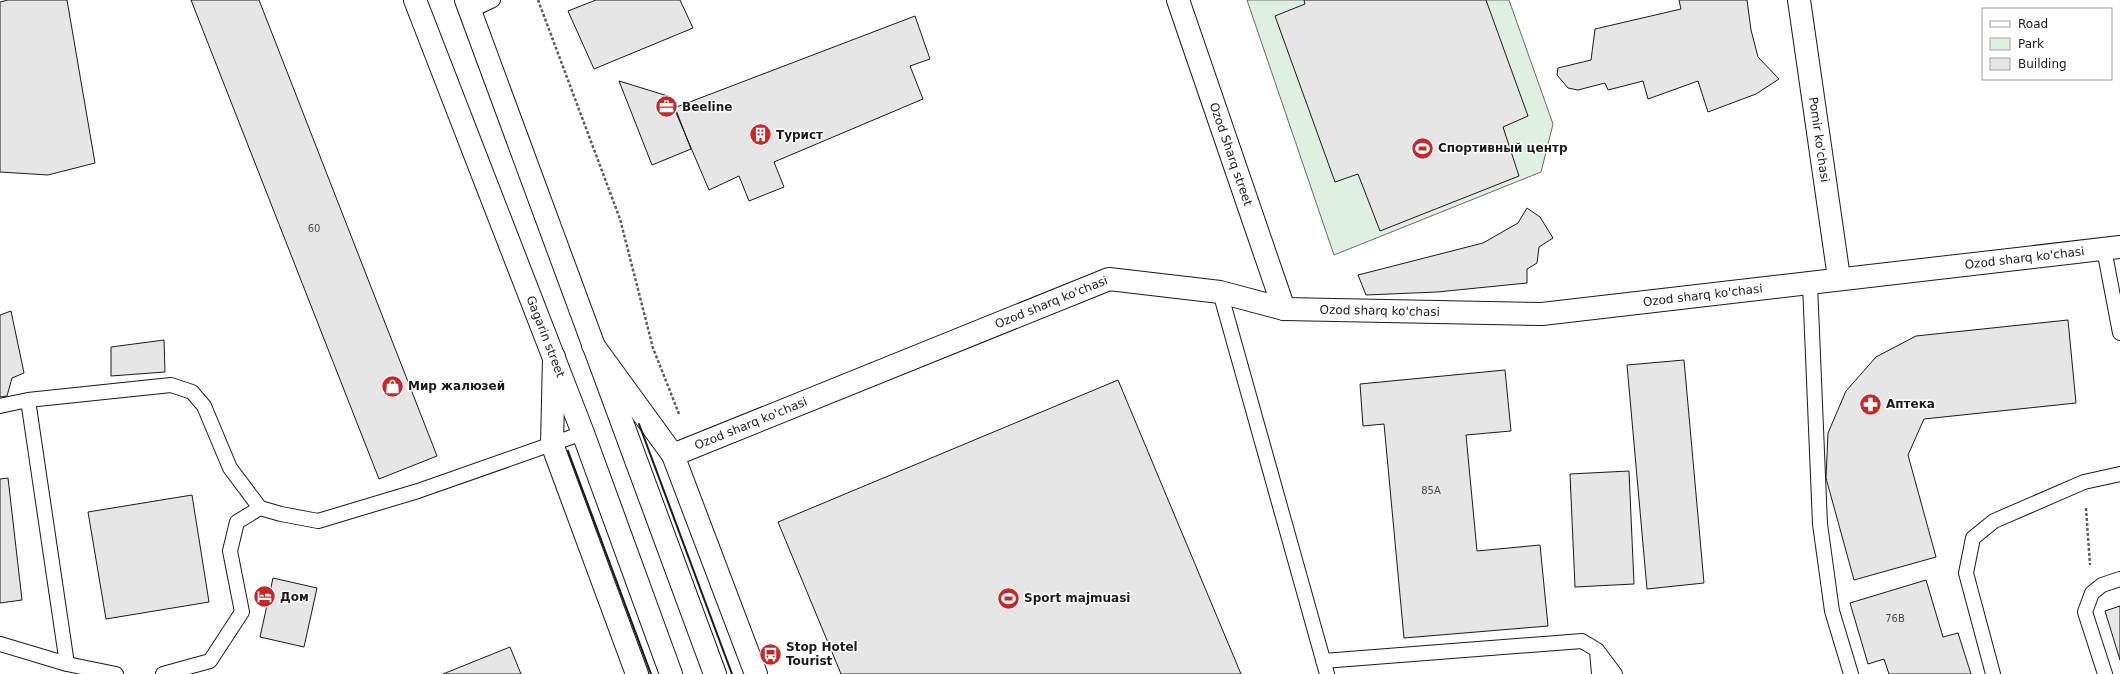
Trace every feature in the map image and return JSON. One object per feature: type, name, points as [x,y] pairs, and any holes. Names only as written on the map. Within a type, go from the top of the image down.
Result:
[{"type":"main road","name":"Gagarin street","points":[[415,0],[583,433],[671,674]]},
{"type":"main road","name":"Ozod Sharq street","points":[[1178,0],[1284,309]]},
{"type":"main road","name":"Pomir ko'chasi","points":[[1799,0],[1839,278]]},
{"type":"main road","points":[[468,5],[715,674]]},
{"type":"main road","name":"Ozod sharq ko'chasi","points":[[673,455],[1109,279],[1220,292],[1284,309],[1542,314],[1810,284],[1839,278],[2112,248]]},
{"type":"main road","points":[[594,345],[673,455],[756,674]]},
{"type":"main road","points":[[554,357],[552,444],[637,674]]},
{"type":"lane","points":[[468,5],[493,0]]},
{"type":"lane","points":[[2112,248],[2120,333]]},
{"type":"lane","points":[[1810,284],[1820,524],[1832,612],[1851,674]]},
{"type":"lane","points":[[1220,292],[1325,668],[1582,641],[1597,650],[1615,674]]},
{"type":"lane","points":[[0,406],[28,400],[171,385],[192,392],[204,406],[230,468],[260,508],[280,514],[318,521],[418,491],[583,433]]},
{"type":"lane","points":[[28,400],[67,664]]},
{"type":"lane","points":[[1993,674],[1966,573],[1973,538],[1994,521],[2084,482],[2120,474]]},
{"type":"lane","points":[[163,674],[210,661],[242,612],[230,551],[237,522],[260,508]]},
{"type":"lane","points":[[2105,674],[2085,612],[2092,593],[2102,585],[2120,579]]},
{"type":"lane","points":[[0,644],[67,664],[116,674]]},
{"type":"lane","points":[[1597,650],[1599,674]]},
{"type":"path","points":[[538,0],[620,219],[653,348],[683,422],[707,441]]},
{"type":"path","points":[[2084,482],[2092,593]]},
{"type":"green space","name":"Спортивный центр","points":[[1247,0],[1509,0],[1553,124],[1541,172],[1334,255]]},
{"type":"building","points":[[8,0],[67,0],[95,163],[48,175],[0,172],[0,2]]},
{"type":"building","points":[[191,0],[259,0],[437,456],[379,479]]},
{"type":"building","points":[[596,0],[680,0],[693,28],[594,69],[568,11]]},
{"type":"building","name":"Спортивный центр","points":[[1304,0],[1486,0],[1528,116],[1503,127],[1519,176],[1380,231],[1358,174],[1335,182],[1275,16],[1305,4]]},
{"type":"building","points":[[1679,0],[1747,0],[1751,30],[1758,57],[1779,79],[1756,94],[1708,112],[1698,81],[1648,99],[1643,81],[1608,90],[1605,83],[1578,90],[1568,88],[1557,75],[1558,68],[1591,60],[1595,29],[1681,9]]},
{"type":"building","name":"Турист","points":[[915,16],[930,59],[910,66],[923,99],[774,162],[784,187],[749,201],[739,176],[709,190],[674,108]]},
{"type":"building","points":[[619,81],[671,97],[691,149],[652,165]]},
{"type":"building","points":[[1527,208],[1540,217],[1553,238],[1539,247],[1537,263],[1527,269],[1527,283],[1437,292],[1366,295],[1358,275],[1483,243],[1518,223]]},
{"type":"building","points":[[11,311],[24,373],[12,378],[7,396],[0,397],[0,315]]},
{"type":"building","points":[[2068,320],[2076,403],[1924,419],[1908,455],[1936,557],[1854,580],[1826,478],[1828,433],[1846,391],[1876,357],[1916,336]]},
{"type":"building","points":[[164,340],[165,372],[111,376],[111,347]]},
{"type":"building","points":[[1684,360],[1704,583],[1647,589],[1627,365]]},
{"type":"building","points":[[1505,370],[1511,431],[1466,435],[1477,551],[1540,545],[1548,626],[1404,638],[1384,424],[1363,426],[1360,384]]},
{"type":"building","name":"Sport majmuasi","points":[[1118,380],[1241,674],[841,674],[778,522]]},
{"type":"building","points":[[1629,471],[1634,584],[1575,587],[1570,474]]},
{"type":"building","points":[[8,478],[22,600],[0,603],[0,479]]},
{"type":"building","points":[[192,495],[209,602],[106,619],[88,512]]},
{"type":"building","points":[[273,578],[317,588],[304,647],[260,637]]},
{"type":"building","points":[[1926,580],[1943,637],[1958,633],[1971,674],[1889,674],[1884,659],[1868,664],[1850,603]]},
{"type":"building","points":[[2120,606],[2120,660],[2105,611]]},
{"type":"building","points":[[510,647],[521,674],[443,674]]},
{"type":"wall","points":[[639,424],[732,674]]},
{"type":"wall","points":[[568,451],[651,674]]},
{"type":"place","name":"Beeline","points":[[666,107]]},
{"type":"place","name":"Турист","points":[[761,135]]},
{"type":"place","name":"Спортивный центр","points":[[1422,148]]},
{"type":"place","name":"Мир жалюзей","points":[[392,386]]},
{"type":"place","name":"Аптека","points":[[1871,404]]},
{"type":"place","name":"Дом","points":[[264,597]]},
{"type":"place","name":"Sport majmuasi","points":[[1009,598]]},
{"type":"place","name":"Stop Hotel Tourist","points":[[770,654]]}]
